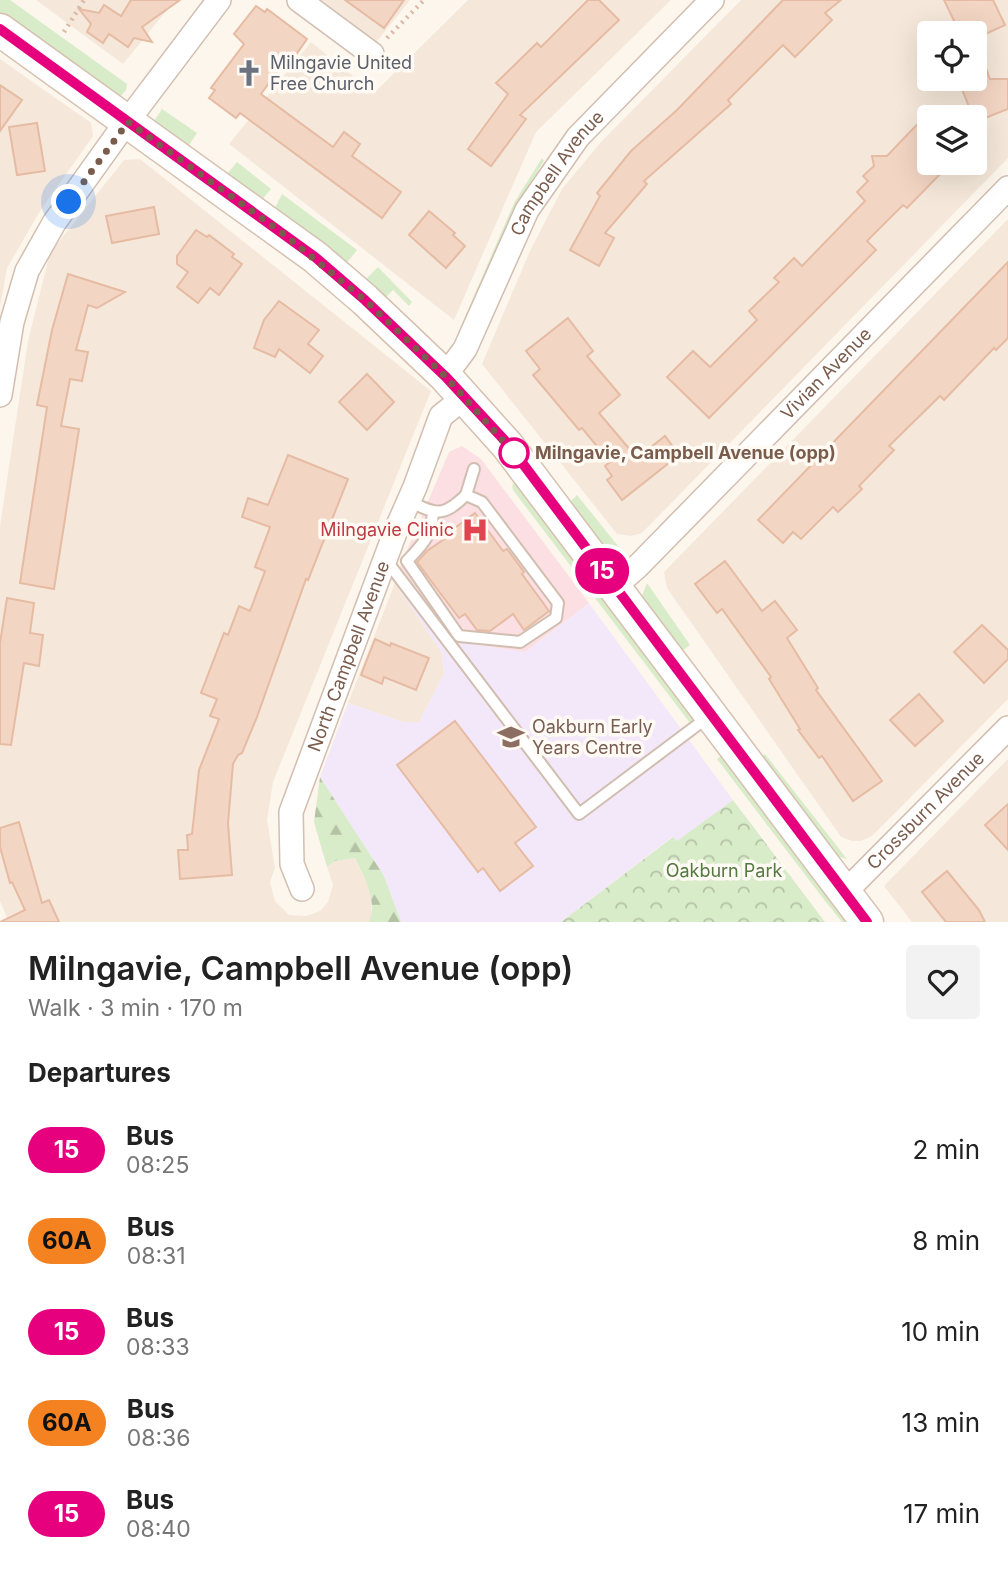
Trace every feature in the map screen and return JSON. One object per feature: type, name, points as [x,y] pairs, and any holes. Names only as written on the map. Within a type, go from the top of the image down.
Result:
[{"type":"main road","points":[[0,30],[315,257],[365,300],[455,386],[508,444],[867,922]]},
{"type":"street","points":[[0,395],[12,322],[27,271],[54,222],[219,0]]},
{"type":"street","points":[[299,0],[372,54]]},
{"type":"street","name":"Campbell Avenue","points":[[455,386],[465,349],[527,210],[578,137],[712,0]]},
{"type":"street","name":"Vivian Avenue","points":[[614,587],[638,566],[1008,188]]},
{"type":"street","name":"North Campbell Avenue","points":[[302,889],[292,864],[291,813],[385,560],[455,386]]},
{"type":"street","name":"Crossburn Avenue","points":[[844,892],[1008,729]]},
{"type":"lane","points":[[410,501],[433,513],[451,510],[467,495],[474,469]]},
{"type":"lane","points":[[433,513],[432,530],[407,561],[459,636],[520,642],[556,618],[558,603],[482,502],[467,495]]},
{"type":"lane","points":[[385,560],[579,814],[710,715]]},
{"type":"path","points":[[64,32],[84,0]]},
{"type":"path","points":[[372,54],[424,0]]},
{"type":"shaded area","points":[[36,0],[175,0],[123,64]]},
{"type":"shaded area","points":[[320,0],[410,0],[374,45]]},
{"type":"shaded area","points":[[468,0],[671,0],[536,132],[454,320],[229,144],[311,42],[374,93]]},
{"type":"shaded area","points":[[741,0],[1008,0],[1008,158],[642,533],[631,536],[617,534],[482,364],[530,251],[562,189],[601,142]]},
{"type":"shaded area","points":[[0,59],[91,123],[93,136],[40,211],[7,268],[0,307]]},
{"type":"shaded area","points":[[140,159],[431,391],[273,782],[267,820],[275,868],[270,882],[275,901],[289,915],[306,916],[320,911],[328,902],[333,885],[327,867],[335,861],[355,858],[371,893],[369,922],[9,922],[0,901],[0,526],[28,341],[50,253],[124,160]]},
{"type":"shaded area","points":[[1008,219],[1008,699],[872,836],[861,841],[852,841],[841,837],[667,588],[664,572]]},
{"type":"shaded area","name":"Milngavie Clinic","points":[[462,446],[481,459],[589,603],[525,652],[454,641],[400,567],[449,452]]},
{"type":"shaded area","name":"Oakburn Early Years Centre","points":[[400,567],[454,641],[525,652],[589,603],[733,800],[677,842],[672,837],[561,922],[401,922],[384,876],[320,777],[348,703],[403,722],[419,722],[444,674],[442,653],[395,583]]},
{"type":"shaded area","points":[[395,583],[442,653],[444,674],[419,722],[403,722],[348,703]]},
{"type":"shaded area","points":[[1008,759],[1008,922],[912,922],[884,886]]},
{"type":"green space","points":[[0,0],[10,0],[127,84],[126,90],[119,98],[0,13]]},
{"type":"green space","points":[[162,109],[197,133],[187,148],[153,123]]},
{"type":"green space","points":[[542,158],[544,161],[517,204],[463,328],[461,326],[514,203]]},
{"type":"green space","points":[[237,162],[271,189],[261,201],[227,174]]},
{"type":"green space","points":[[282,194],[357,250],[345,265],[274,210]]},
{"type":"green space","points":[[378,267],[412,302],[409,306],[393,290],[381,302],[363,282]]},
{"type":"green space","points":[[520,478],[694,716],[690,723],[513,490],[512,485]]},
{"type":"green space","points":[[577,495],[626,556],[614,557],[603,553],[568,504]]},
{"type":"green space","points":[[647,583],[690,645],[679,653],[646,608],[642,596]]},
{"type":"green space","points":[[725,753],[854,922],[842,922],[825,901],[717,759]]},
{"type":"green space","points":[[765,754],[847,859],[833,855],[759,759]]},
{"type":"green space","points":[[320,777],[384,876],[401,922],[369,922],[371,897],[355,858],[335,861],[327,867],[314,822]]},
{"type":"green space","name":"Oakburn Park","points":[[733,800],[825,922],[561,922],[673,837],[677,841]]},
{"type":"building","points":[[131,0],[180,0],[142,27],[152,42],[134,38],[128,47],[109,34],[103,43],[87,32],[91,24],[79,9],[99,13],[104,5],[121,16]]},
{"type":"building","points":[[345,0],[404,0],[384,28]]},
{"type":"building","points":[[588,0],[599,0],[619,20],[520,115],[526,119],[491,166],[468,149],[508,94],[496,83],[537,43],[541,47]]},
{"type":"building","points":[[783,0],[841,0],[825,13],[832,20],[795,57],[783,45],[728,100],[731,104],[644,181],[647,184],[605,233],[614,238],[599,266],[570,250],[600,196],[597,193],[631,151],[677,110]]},
{"type":"building","points":[[944,0],[993,0],[1005,25],[987,33],[987,21],[954,21]]},
{"type":"building","points":[[256,6],[265,12],[267,9],[307,39],[293,59],[289,56],[261,94],[333,147],[344,132],[360,144],[352,156],[401,192],[382,218],[240,113],[236,118],[209,98],[215,90],[211,88],[244,44],[234,34]]},
{"type":"building","points":[[987,71],[990,79],[1008,79],[1008,109],[987,117],[987,105],[968,105],[963,91],[987,91]]},
{"type":"building","points":[[0,85],[22,100],[0,131]]},
{"type":"building","points":[[37,123],[45,171],[17,175],[9,127]]},
{"type":"building","points":[[917,125],[917,175],[939,175],[907,208],[903,205],[867,241],[876,250],[709,418],[667,377],[693,351],[710,367],[757,320],[749,311],[779,282],[774,278],[794,258],[802,266],[865,201],[857,192],[868,181],[863,176],[874,166],[872,156],[887,156]]},
{"type":"building","points":[[154,207],[159,234],[112,243],[106,216]]},
{"type":"building","points":[[429,211],[455,233],[453,235],[465,246],[446,268],[409,235]]},
{"type":"building","points":[[196,230],[207,237],[209,235],[234,254],[232,257],[242,264],[219,295],[210,288],[198,303],[177,287],[188,272],[177,264],[177,256]]},
{"type":"building","points":[[1008,262],[1008,338],[996,350],[994,348],[944,400],[940,396],[889,446],[894,450],[859,486],[862,489],[838,512],[833,507],[801,539],[793,532],[783,543],[758,520]]},
{"type":"building","points":[[68,274],[125,292],[97,308],[88,305],[76,350],[88,352],[82,381],[70,379],[61,426],[79,429],[54,589],[20,583],[47,407],[37,405],[52,330]]},
{"type":"building","points":[[279,301],[319,330],[308,344],[323,356],[310,373],[279,349],[275,357],[254,348],[264,320]]},
{"type":"building","points":[[568,318],[593,351],[587,356],[620,395],[599,413],[637,458],[665,436],[679,455],[622,500],[607,480],[612,476],[605,466],[610,462],[533,375],[540,369],[526,351]]},
{"type":"building","points":[[367,374],[394,402],[367,430],[339,402]]},
{"type":"building","points":[[288,455],[348,479],[308,580],[306,579],[257,717],[242,753],[233,764],[228,823],[232,875],[180,879],[178,850],[188,850],[187,835],[192,834],[199,770],[219,719],[210,716],[217,699],[201,693],[224,633],[228,635],[239,606],[250,611],[265,571],[255,567],[270,527],[242,517],[248,498],[268,505]]},
{"type":"building","points":[[475,513],[503,551],[507,549],[549,611],[524,630],[513,614],[490,631],[477,630],[465,614],[459,618],[417,562]]},
{"type":"building","points":[[725,561],[762,611],[775,601],[797,630],[787,638],[818,688],[816,690],[882,781],[853,801],[822,756],[819,758],[798,730],[800,729],[769,679],[771,677],[722,609],[717,613],[695,584]]},
{"type":"building","points":[[7,598],[34,603],[30,633],[43,635],[39,666],[24,663],[11,745],[0,744],[0,643]]},
{"type":"building","points":[[982,625],[1008,650],[1008,659],[984,683],[954,652]]},
{"type":"building","points":[[375,639],[429,658],[416,690],[384,677],[382,684],[361,675]]},
{"type":"building","points":[[919,694],[943,721],[915,746],[890,720]]},
{"type":"building","points":[[455,721],[536,827],[515,843],[533,866],[500,891],[483,868],[478,872],[397,765]]},
{"type":"building","points":[[1008,804],[1008,850],[985,825]]},
{"type":"building","points":[[19,822],[42,903],[49,900],[59,922],[0,922],[25,910],[12,882],[10,883],[0,847],[0,828]]},
{"type":"building","points":[[947,871],[979,910],[985,922],[946,922],[922,892]]},
{"type":"bus line","name":"15","points":[[0,29],[315,257],[445,376],[508,444],[867,922]]},
{"type":"place","name":"Milngavie United Free Church","points":[[249,73]]},
{"type":"place","name":"Milngavie, Campbell Avenue (opp)","points":[[514,453]]},
{"type":"place","name":"Milngavie Clinic","points":[[475,530]]},
{"type":"place","name":"Oakburn Early Years Centre","points":[[511,737]]},
{"type":"route","points":[[69,202],[128,122],[315,257],[445,376],[514,453]]}]
